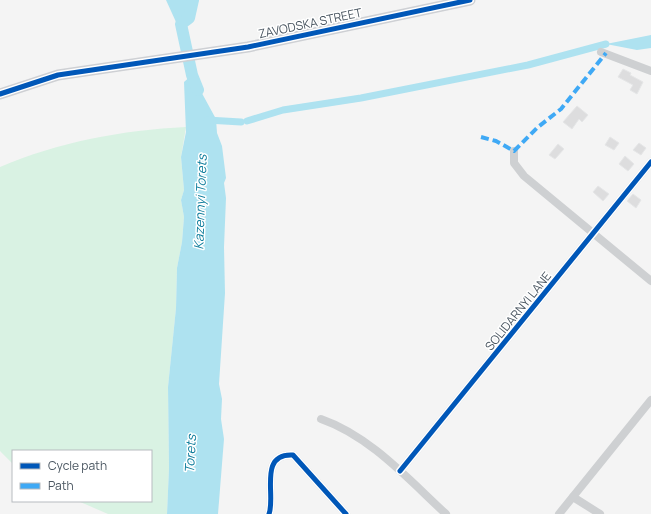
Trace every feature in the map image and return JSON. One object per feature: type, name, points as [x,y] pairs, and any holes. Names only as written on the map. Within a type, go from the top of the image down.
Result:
[{"type":"street","name":"ZAVODSKA STREET","points":[[0,94],[58,75],[225,50],[470,0]]},
{"type":"street","points":[[601,52],[651,71]]},
{"type":"street","points":[[514,151],[514,163],[524,176],[651,281]]},
{"type":"street","name":"SOLIDARNYI LANE","points":[[400,472],[651,162]]},
{"type":"street","points":[[559,514],[651,400]]},
{"type":"street","points":[[321,419],[336,424],[367,444],[446,514]]},
{"type":"street","points":[[269,514],[271,507],[271,467],[280,458],[293,455],[346,514]]},
{"type":"street","points":[[573,497],[600,514]]},
{"type":"green space","points":[[186,127],[181,157],[184,190],[181,200],[184,217],[182,242],[177,268],[176,308],[168,387],[169,468],[167,514],[108,514],[80,502],[152,502],[152,450],[12,450],[12,463],[0,451],[0,167],[22,158],[68,144],[115,134]]},
{"type":"water","points":[[166,0],[199,0],[186,26],[176,22]]},
{"type":"water","points":[[651,35],[651,48],[637,50],[606,44]]},
{"type":"water","name":"Torets","points":[[192,75],[216,119],[217,133],[222,146],[226,178],[224,183],[226,198],[224,247],[225,293],[219,384],[222,399],[221,419],[224,439],[218,514],[167,514],[169,468],[168,387],[176,308],[177,268],[182,242],[184,217],[181,200],[184,190],[181,157],[186,132],[184,82]]},
{"type":"building","points":[[623,69],[631,73],[630,75],[643,82],[637,94],[630,90],[633,85],[618,77]]},
{"type":"building","points":[[577,106],[588,115],[582,122],[579,119],[572,129],[563,122]]},
{"type":"building","points":[[610,137],[619,143],[614,150],[605,145]]},
{"type":"building","points":[[639,143],[646,148],[641,155],[633,150]]},
{"type":"building","points":[[558,144],[564,149],[555,159],[549,155]]},
{"type":"building","points":[[625,156],[634,164],[628,171],[619,164]]},
{"type":"building","points":[[598,186],[609,194],[603,201],[593,192]]},
{"type":"building","points":[[633,194],[641,200],[636,208],[627,201]]},
{"type":"waterway","name":"Kazennyi Torets","points":[[193,0],[189,18],[181,24],[192,75],[198,90]]},
{"type":"waterway","points":[[247,121],[283,110],[361,98],[528,65],[606,44]]},
{"type":"waterway","points":[[207,120],[241,122]]},
{"type":"marked path","points":[[481,137],[496,141],[514,151],[538,127],[561,109],[606,53]]},
{"type":"cycle path","points":[[0,94],[58,75],[248,47],[470,0]]},
{"type":"cycle path","points":[[400,471],[651,162]]},
{"type":"cycle path","points":[[269,514],[271,506],[270,477],[272,468],[275,461],[282,456],[293,455],[346,514]]}]
